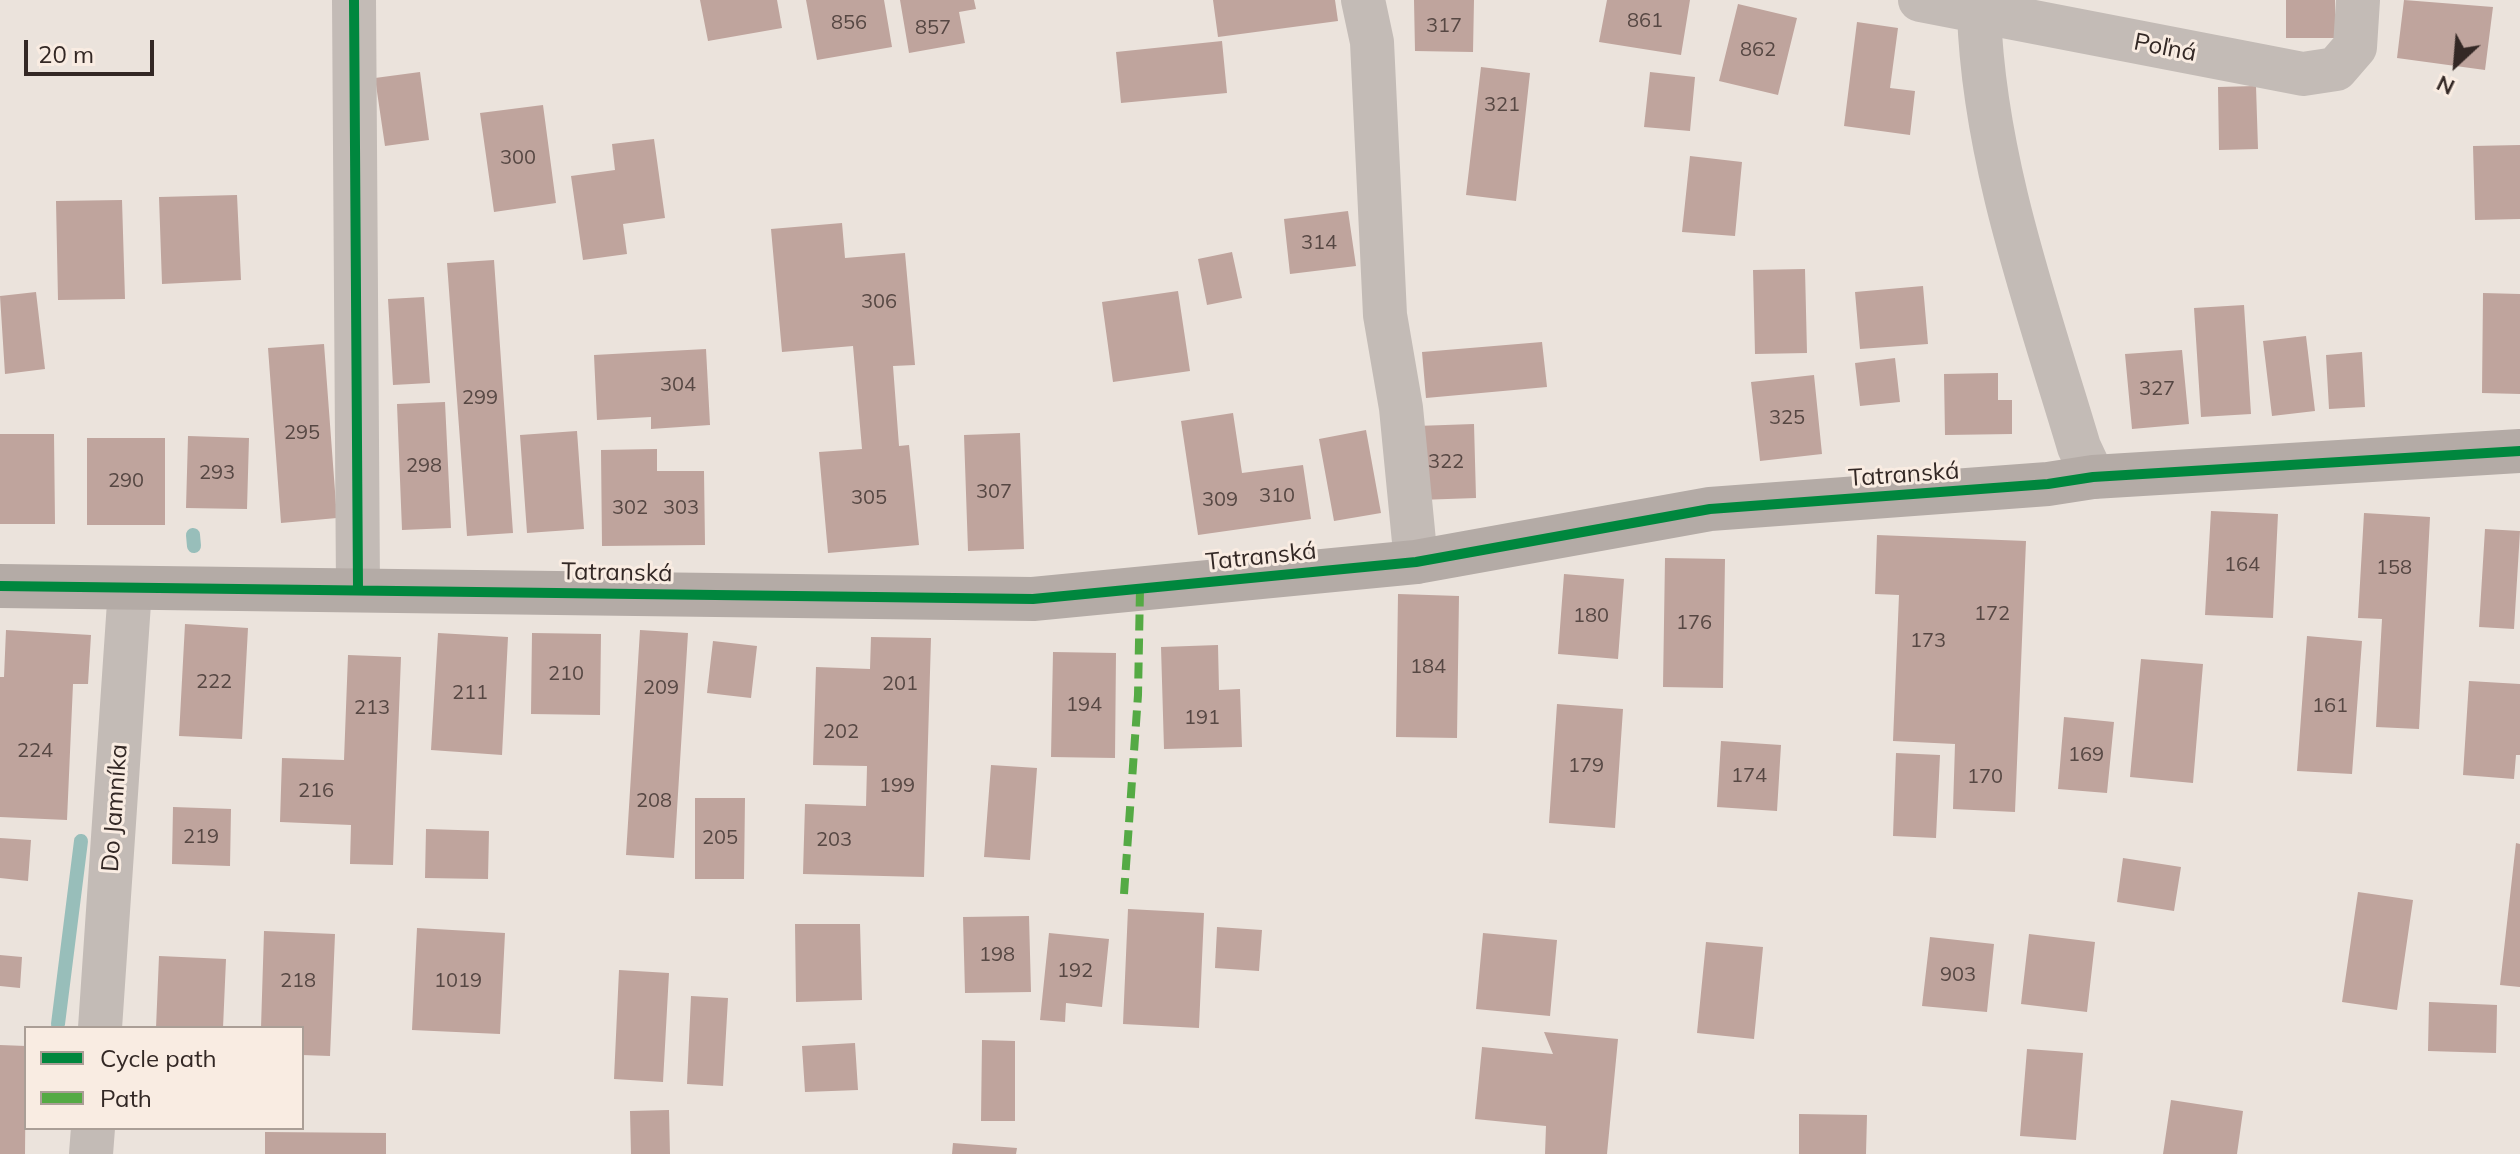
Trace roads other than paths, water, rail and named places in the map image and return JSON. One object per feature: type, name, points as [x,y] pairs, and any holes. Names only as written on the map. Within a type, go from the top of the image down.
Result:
[{"type":"street","points":[[354,0],[358,588]]},
{"type":"street","points":[[1363,0],[1372,42],[1385,315],[1401,408],[1416,562]]},
{"type":"street","name":"Poľná","points":[[1920,0],[2303,74],[2336,69],[2355,47],[2358,0]]},
{"type":"street","points":[[1979,13],[1981,74],[2021,254],[2079,447],[2093,477]]},
{"type":"street","name":"Tatranská","points":[[0,586],[358,588],[1033,599],[1416,562],[1710,509],[2048,484],[2093,477],[2520,451]]},
{"type":"street","name":"Do Jamníka","points":[[100,1026],[130,588]]},
{"type":"street","points":[[91,1154],[93,1130]]},
{"type":"waterway","points":[[193,535],[194,546]]},
{"type":"waterway","points":[[58,1024],[81,841]]}]
